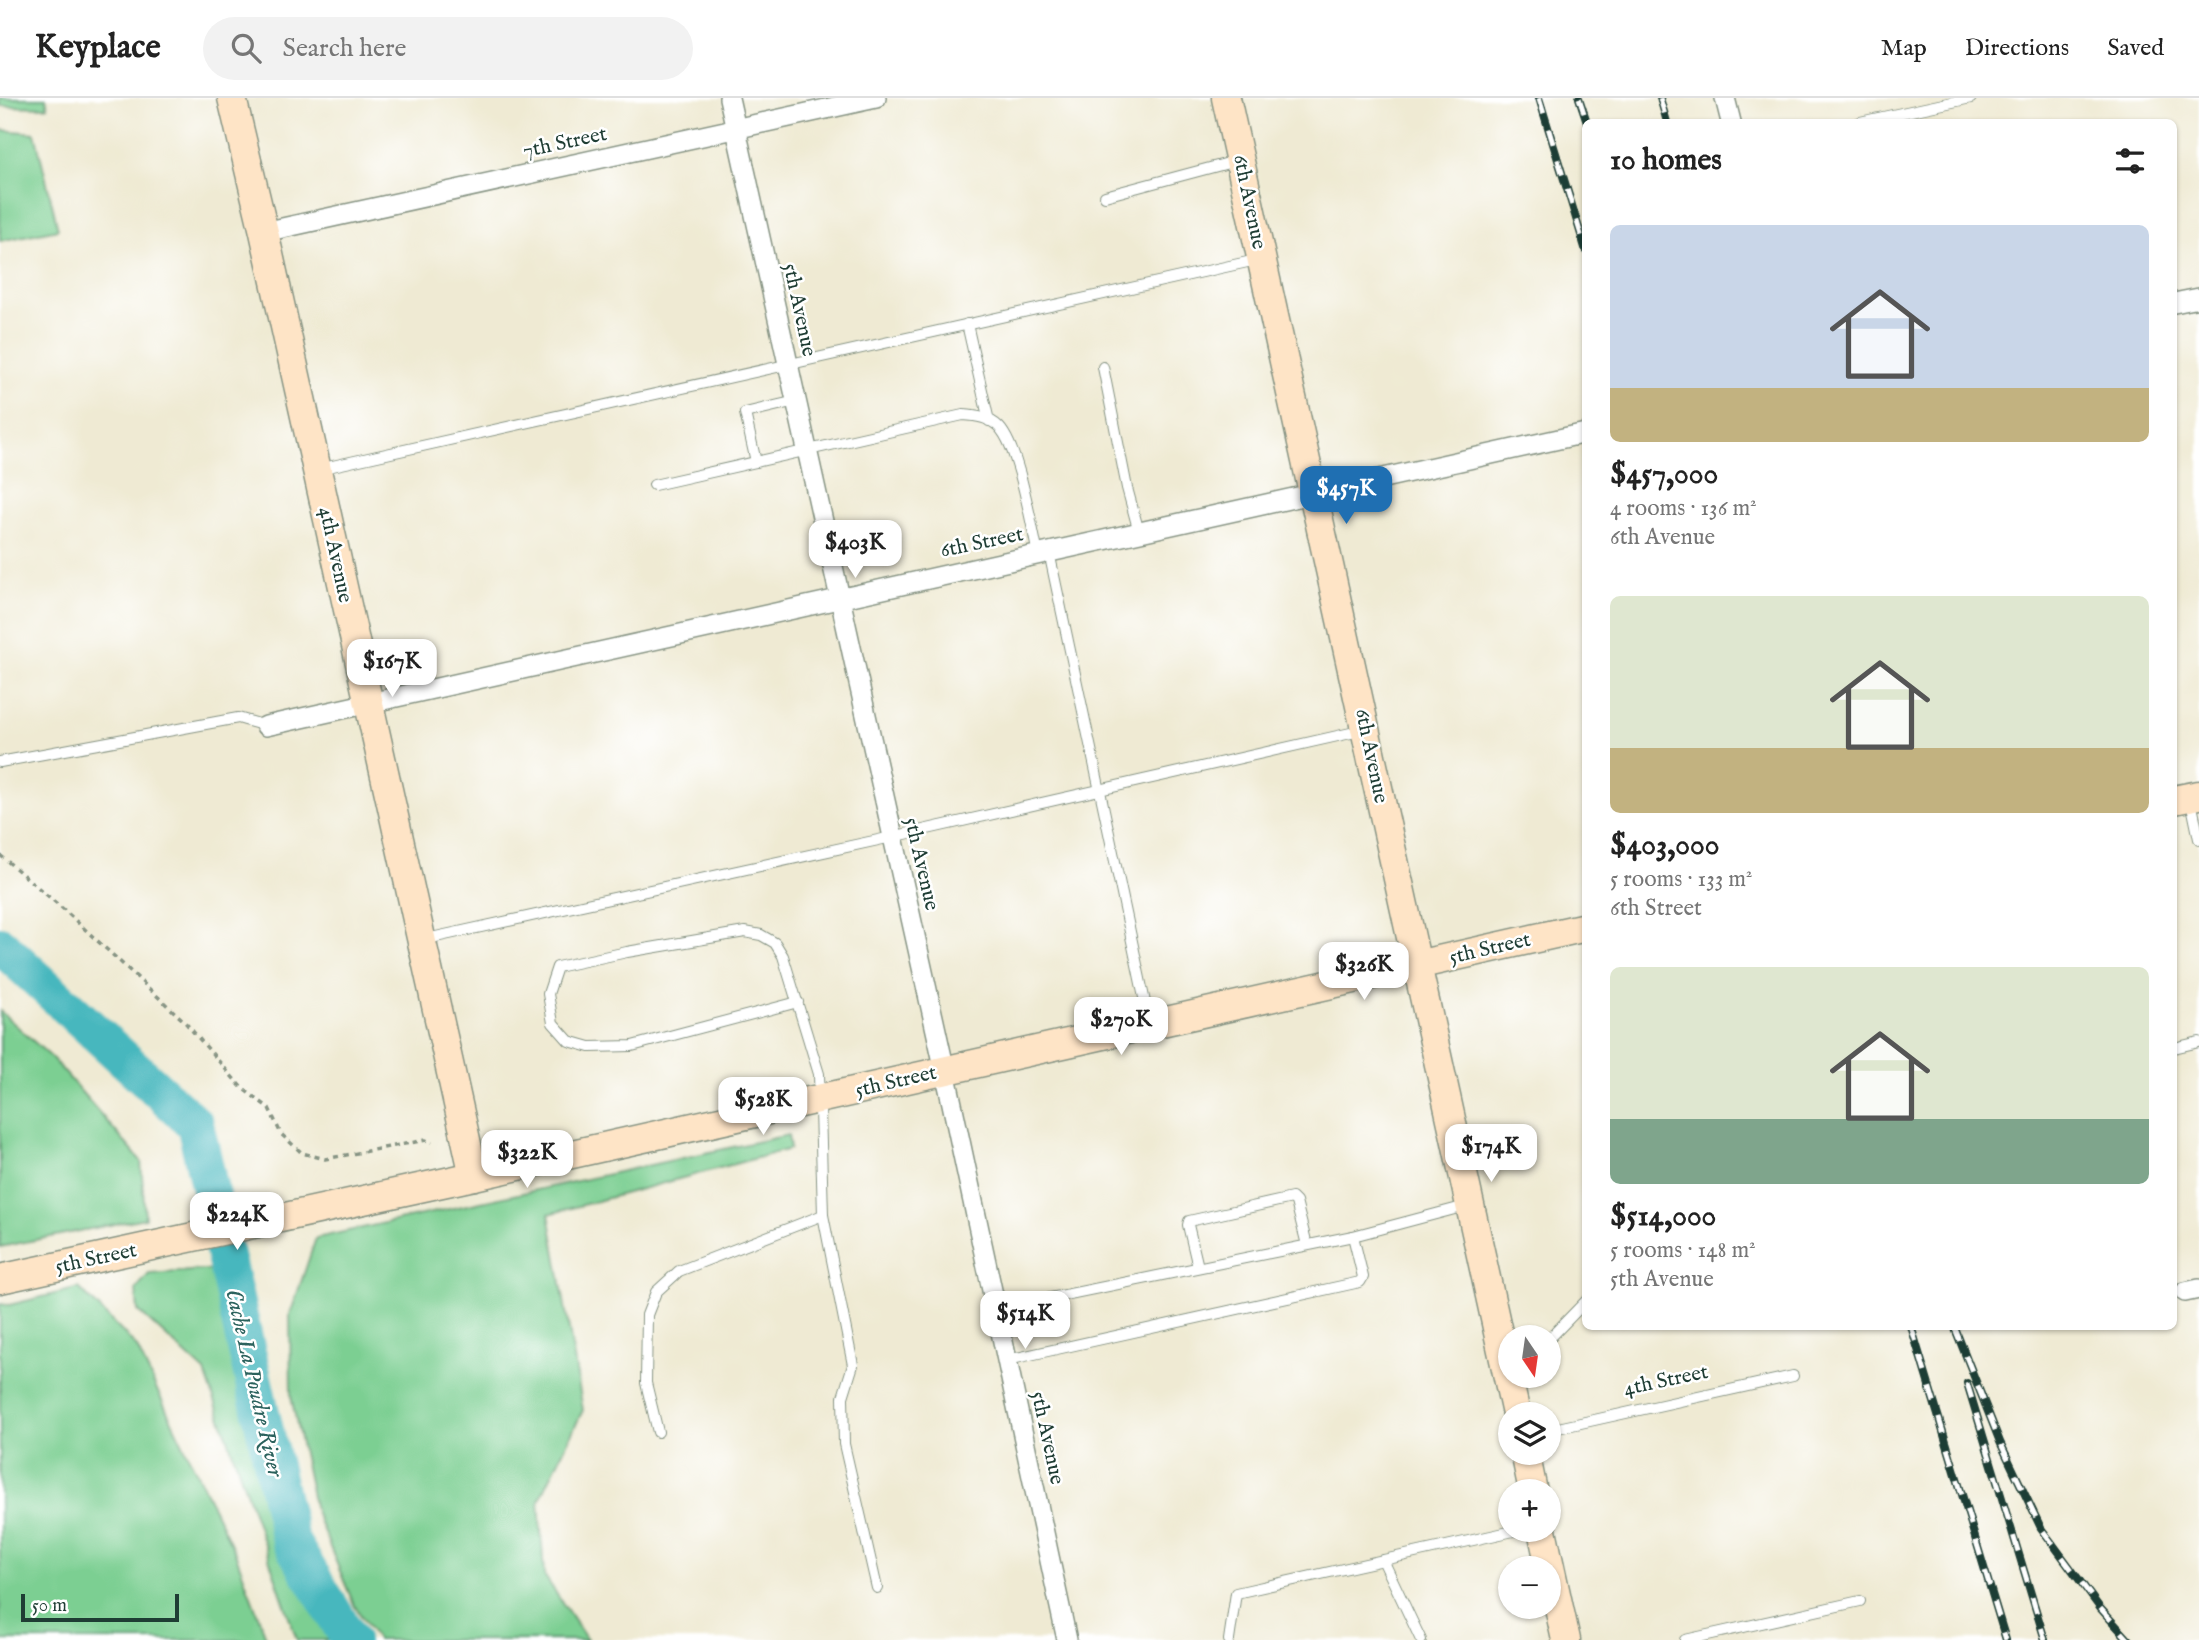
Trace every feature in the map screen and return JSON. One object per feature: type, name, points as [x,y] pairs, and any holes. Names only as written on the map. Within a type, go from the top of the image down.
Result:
[{"type":"street","name":"4th Avenue","points":[[232,98],[474,1176]]},
{"type":"street","name":"5th Avenue","points":[[729,98],[945,1071],[1067,1640]]},
{"type":"street","name":"7th Street","points":[[264,232],[876,98]]},
{"type":"street","name":"6th Avenue","points":[[1226,98],[1499,1325]]},
{"type":"street","points":[[1725,98],[1730,119]]},
{"type":"street","points":[[2177,302],[2199,298]]},
{"type":"street","name":"6th Street","points":[[266,726],[1582,434]]},
{"type":"street","name":"5th Street","points":[[0,1279],[474,1176],[1582,928]]},
{"type":"street","points":[[1545,1542],[1566,1640]]},
{"type":"lane","points":[[1874,119],[1972,98]]},
{"type":"lane","points":[[1105,196],[1240,160]]},
{"type":"lane","points":[[316,469],[1261,258]]},
{"type":"lane","points":[[967,324],[989,421]]},
{"type":"lane","points":[[1103,367],[1127,488],[1139,532]]},
{"type":"lane","points":[[756,462],[745,413],[796,401]]},
{"type":"lane","points":[[654,485],[963,415],[982,416],[999,427],[1007,439],[1043,553],[1100,790],[1150,1025]]},
{"type":"lane","points":[[0,762],[238,718],[266,726]]},
{"type":"lane","points":[[422,940],[1366,730]]},
{"type":"lane","points":[[2188,797],[2199,839]]},
{"type":"lane","points":[[798,1002],[632,1046],[590,1046],[569,1041],[553,1023],[548,994],[557,967],[627,951],[745,932],[761,935],[775,943],[783,956],[798,1002],[819,1074],[823,1215],[853,1365],[842,1397],[844,1444],[877,1588]]},
{"type":"lane","points":[[2177,1047],[2199,1042]]},
{"type":"lane","points":[[1198,1268],[1189,1222],[1292,1198],[1296,1202],[1307,1245]]},
{"type":"lane","points":[[996,1309],[1353,1236],[1470,1205]]},
{"type":"lane","points":[[658,1432],[646,1383],[647,1315],[656,1292],[679,1271],[823,1215]]},
{"type":"lane","points":[[1007,1360],[1360,1282],[1363,1278],[1353,1236]]},
{"type":"lane","points":[[1561,1327],[1582,1305]]},
{"type":"lane","name":"4th Street","points":[[1561,1427],[1793,1376]]},
{"type":"lane","points":[[1229,1640],[1236,1593],[1498,1534]]},
{"type":"lane","points":[[1383,1560],[1421,1639],[1434,1640]]},
{"type":"lane","points":[[1685,1640],[1860,1601]]},
{"type":"path","points":[[0,855],[62,908],[183,1020],[242,1088],[269,1108],[281,1133],[302,1153],[326,1159],[426,1140],[432,1143]]},
{"type":"green space","points":[[0,98],[46,98],[48,107],[0,106]]},
{"type":"green space","points":[[0,130],[35,133],[58,229],[0,241]]},
{"type":"green space","points":[[0,1011],[52,1058],[141,1161],[145,1218],[0,1247]]},
{"type":"green space","points":[[788,1135],[790,1149],[549,1214],[583,1410],[539,1501],[544,1575],[587,1640],[377,1640],[354,1605],[315,1511],[291,1396],[290,1315],[316,1238]]},
{"type":"green space","points":[[218,1269],[237,1369],[291,1563],[334,1640],[297,1640],[205,1372],[138,1311],[136,1289],[149,1274]]},
{"type":"green space","points":[[79,1288],[136,1346],[236,1555],[267,1640],[0,1640],[0,1304],[9,1305]]},
{"type":"waterway","name":"Cache La Poudre River","points":[[0,945],[195,1124],[290,1540],[350,1640]]},
{"type":"railway","points":[[1539,98],[1582,238]]},
{"type":"railway","points":[[1579,98],[1586,119]]},
{"type":"railway","points":[[1660,98],[1666,119]]},
{"type":"railway","points":[[1912,1330],[2006,1640]]},
{"type":"railway","points":[[1956,1330],[2000,1442],[2041,1528],[2100,1608],[2129,1640]]},
{"type":"railway","points":[[1967,1383],[2045,1640]]}]
